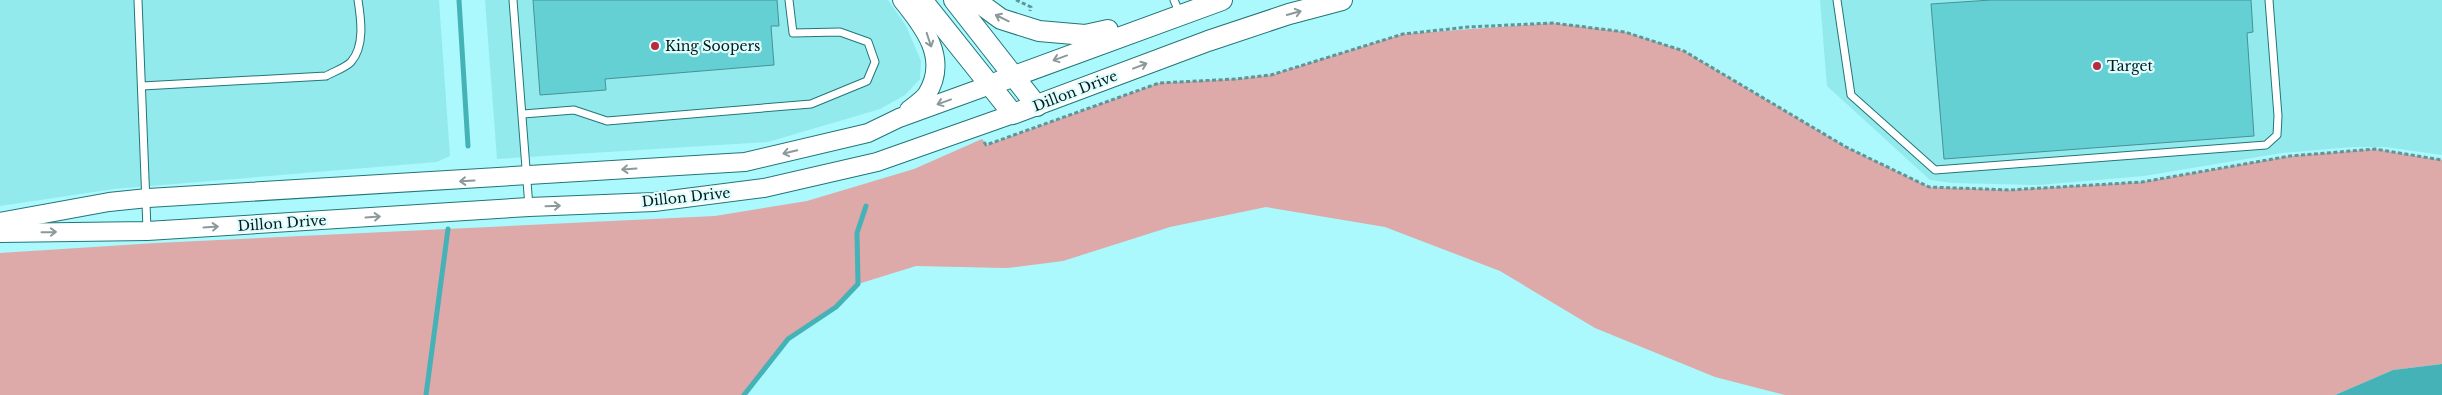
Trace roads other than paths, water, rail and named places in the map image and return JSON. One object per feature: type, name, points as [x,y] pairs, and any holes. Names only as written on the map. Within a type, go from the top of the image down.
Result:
[{"type":"main road","points":[[922,0],[1013,114]]},
{"type":"main road","points":[[954,0],[1036,106]]},
{"type":"main road","points":[[975,0],[1001,19],[1039,30],[1084,35],[1222,0]]},
{"type":"main road","name":"Dillon Drive","points":[[1013,114],[1208,41],[1289,14],[1342,0]]},
{"type":"main road","points":[[990,85],[1174,11]]},
{"type":"street","points":[[899,118],[926,96],[934,77],[936,62],[926,29],[902,0]]},
{"type":"street","points":[[0,222],[109,202],[148,198],[527,177],[745,162],[868,133],[899,118],[990,85]]},
{"type":"street","name":"Dillon Drive","points":[[0,233],[147,231],[529,207],[654,202],[764,188],[877,162],[1013,114]]},
{"type":"lane","points":[[138,0],[148,198],[147,231]]},
{"type":"lane","points":[[142,86],[326,76],[350,62],[359,46],[362,21],[358,0]]},
{"type":"lane","points":[[513,0],[529,207]]},
{"type":"lane","points":[[523,114],[574,110],[607,121],[811,104],[867,81],[875,62],[868,42],[840,32],[793,33],[789,0]]},
{"type":"lane","points":[[1837,0],[1851,95],[1935,170],[2266,145],[2276,136],[2278,116],[2269,0]]},
{"type":"waterway","points":[[459,0],[468,146]]},
{"type":"waterway","points":[[744,395],[788,339],[836,307],[858,284],[857,233],[866,206]]},
{"type":"waterway","points":[[426,395],[448,229]]},
{"type":"place","name":"King Soopers","points":[[655,46]]},
{"type":"place","name":"Target","points":[[2097,66]]}]
